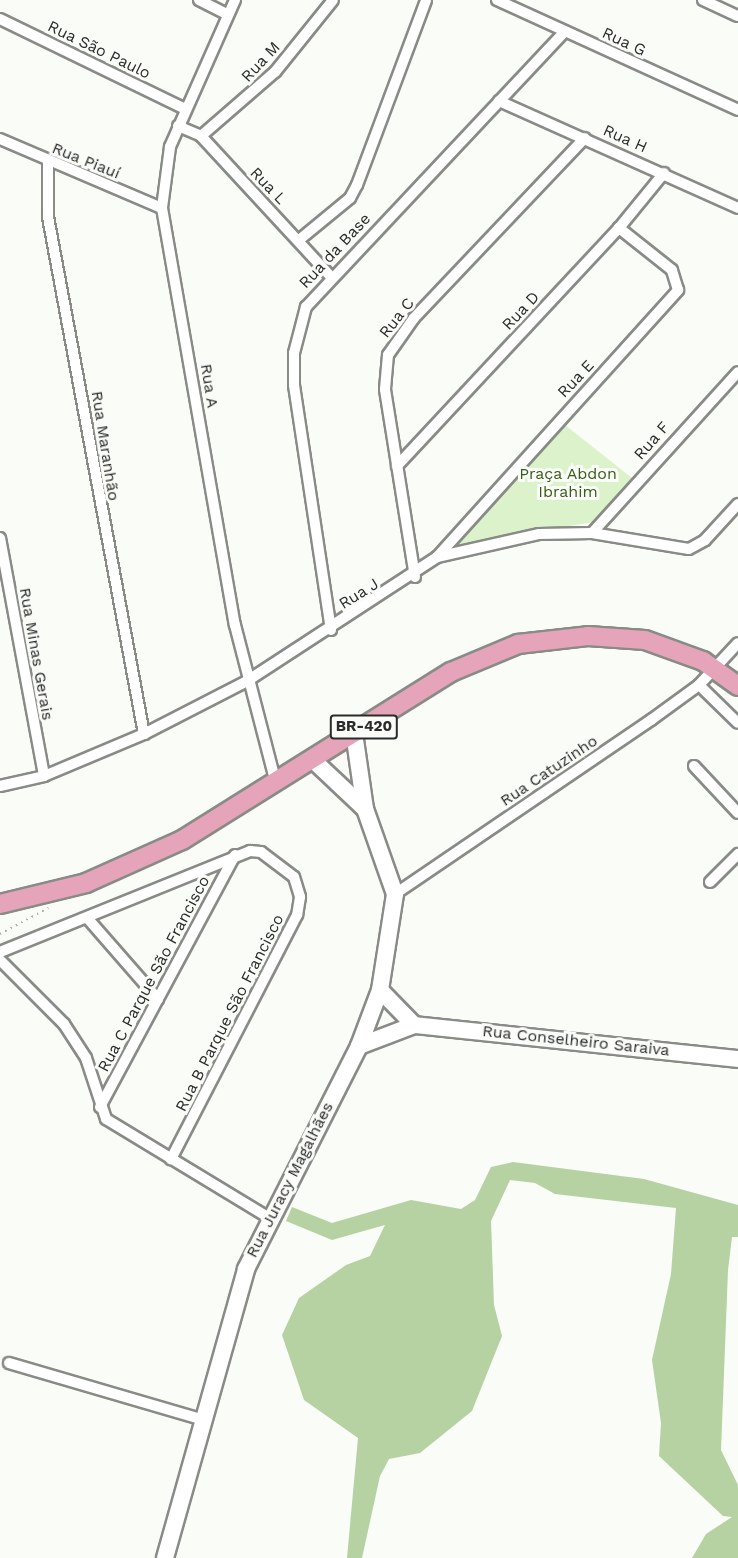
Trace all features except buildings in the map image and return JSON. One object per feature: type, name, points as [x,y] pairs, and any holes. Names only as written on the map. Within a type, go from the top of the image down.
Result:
[{"type":"main road","name":"BR-420","points":[[0,904],[60,890],[182,840],[276,784],[451,672],[518,645],[555,637],[645,640],[714,667],[738,686]]},
{"type":"street","points":[[199,0],[227,14]]},
{"type":"street","name":"Rua A","points":[[235,0],[178,126],[165,170],[162,208],[247,681],[276,784]]},
{"type":"street","name":"Rua M","points":[[201,136],[275,72],[333,0]]},
{"type":"street","points":[[299,240],[350,198],[357,185],[426,0]]},
{"type":"street","name":"Rua G","points":[[497,0],[738,110]]},
{"type":"street","points":[[703,0],[738,16]]},
{"type":"street","name":"Rua São Paulo","points":[[0,19],[185,109]]},
{"type":"street","name":"Rua da Base","points":[[331,630],[297,420],[294,353],[306,307],[330,276],[565,31]]},
{"type":"street","name":"Rua H","points":[[499,101],[738,208]]},
{"type":"street","name":"Rua L","points":[[178,126],[201,136],[330,276]]},
{"type":"street","name":"Rua C","points":[[415,577],[385,389],[388,356],[397,338],[585,138]]},
{"type":"street","name":"Rua Piauí","points":[[0,139],[162,208]]},
{"type":"street","name":"Rua Maranhão","points":[[48,161],[48,217],[144,734]]},
{"type":"street","name":"Rua D","points":[[397,466],[619,228],[663,173]]},
{"type":"street","name":"Rua E","points":[[437,557],[678,290],[672,270],[619,228]]},
{"type":"street","name":"Rua F","points":[[592,533],[738,372]]},
{"type":"street","name":"Rua J","points":[[0,786],[44,776],[144,734],[247,681],[415,577],[437,557],[539,534],[592,533],[689,549],[705,540],[738,504]]},
{"type":"street","name":"Rua Minas Gerais","points":[[0,538],[44,776]]},
{"type":"street","name":"Rua Catuzinho","points":[[395,894],[699,685],[738,643]]},
{"type":"street","points":[[699,685],[738,723]]},
{"type":"street","name":"Rua Juracy Magalhães","points":[[165,1558],[242,1279],[268,1217],[359,1046],[380,990],[395,894],[365,809],[354,733]]},
{"type":"street","points":[[313,760],[365,809]]},
{"type":"street","points":[[694,766],[738,813]]},
{"type":"street","name":"Rua B Parque São Francisco","points":[[0,952],[89,921],[235,855],[261,852],[294,877],[299,906],[171,1159]]},
{"type":"street","points":[[710,882],[738,854]]},
{"type":"street","name":"Rua C Parque São Francisco","points":[[100,1107],[235,855]]},
{"type":"street","points":[[89,921],[158,999]]},
{"type":"street","points":[[0,960],[64,1024],[86,1058],[100,1107],[106,1119],[268,1217]]},
{"type":"street","points":[[380,990],[414,1025]]},
{"type":"street","name":"Rua Conselheiro Saraiva","points":[[359,1046],[414,1025],[738,1059]]},
{"type":"street","points":[[9,1363],[204,1419]]},
{"type":"path","points":[[0,934],[44,914],[60,890]]},
{"type":"green space","name":"Praça Abdon Ibrahim","points":[[565,425],[632,478],[593,522],[452,546]]},
{"type":"shaded area","points":[[513,1162],[644,1179],[738,1205],[738,1237],[732,1237],[728,1270],[721,1450],[738,1485],[738,1558],[692,1558],[706,1534],[732,1517],[723,1516],[659,1456],[661,1423],[652,1360],[671,1274],[676,1208],[555,1194],[535,1183],[510,1180],[491,1221],[494,1305],[502,1336],[472,1411],[420,1453],[389,1459],[380,1476],[362,1558],[347,1558],[358,1438],[304,1400],[282,1335],[299,1298],[346,1265],[370,1256],[385,1225],[332,1240],[286,1221],[292,1207],[332,1223],[411,1200],[461,1209],[475,1200],[491,1167]]}]
